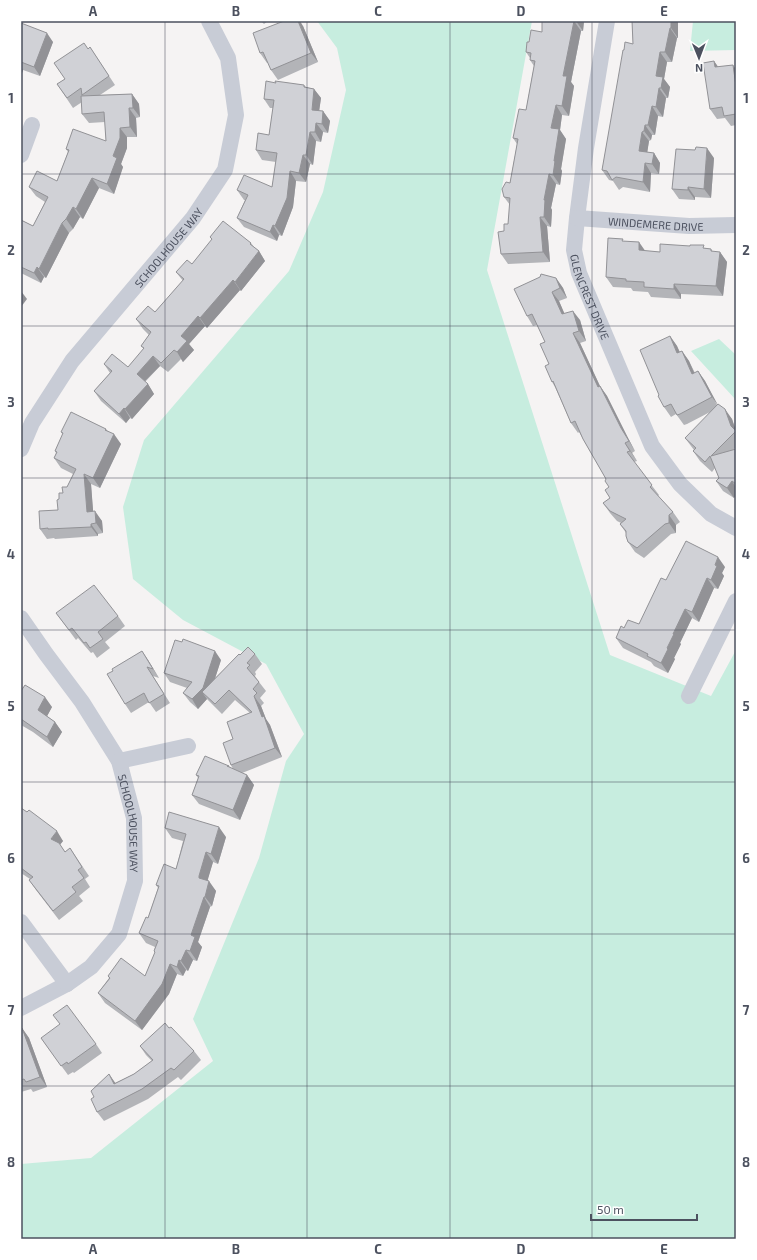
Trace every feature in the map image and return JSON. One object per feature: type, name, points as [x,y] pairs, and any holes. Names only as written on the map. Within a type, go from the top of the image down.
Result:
[{"type":"street","name":"SCHOOLHOUSE WAY","points":[[21,449],[32,423],[72,361],[194,218],[225,170],[236,115],[228,58],[208,21]]},
{"type":"street","name":"GLENCREST DRIVE","points":[[607,21],[576,218],[574,250],[579,274],[652,446],[680,484],[711,514],[736,528]]},
{"type":"street","points":[[21,155],[32,125]]},
{"type":"street","name":"WINDEMERE DRIVE","points":[[576,218],[689,226],[736,225]]},
{"type":"street","points":[[689,696],[736,601]]},
{"type":"street","name":"SCHOOLHOUSE WAY","points":[[21,618],[82,702],[120,761],[134,818],[135,881],[119,934],[91,967],[67,984],[21,1008]]},
{"type":"street","points":[[120,761],[188,746]]},
{"type":"street","points":[[21,922],[67,984]]},
{"type":"green space","points":[[317,21],[532,21],[487,270],[610,655],[711,696],[736,650],[736,1239],[21,1239],[21,1164],[91,1158],[213,1061],[193,1019],[259,858],[286,761],[304,734],[266,664],[183,620],[133,579],[123,507],[144,440],[289,271],[323,192],[346,90],[337,48]]},
{"type":"green space","points":[[693,21],[736,21],[736,50],[690,51]]},
{"type":"green space","points":[[719,339],[736,355],[736,400],[691,351]]},
{"type":"building","points":[[284,21],[298,21],[311,53],[271,70],[263,52],[260,53],[253,33]]},
{"type":"building","points":[[542,21],[574,21],[563,76],[567,76],[562,106],[556,105],[551,128],[559,129],[553,175],[549,174],[544,200],[544,217],[540,217],[543,252],[501,254],[498,232],[504,231],[504,224],[508,224],[510,198],[504,197],[502,189],[506,182],[510,183],[518,139],[513,138],[519,109],[526,110],[535,61],[530,60],[531,53],[526,52],[527,42],[529,42],[531,30],[542,32]]},
{"type":"building","points":[[632,21],[671,21],[671,28],[665,52],[660,52],[656,76],[663,77],[661,88],[659,88],[656,107],[652,106],[648,125],[645,125],[644,131],[642,132],[639,151],[654,153],[652,164],[645,163],[643,182],[616,177],[612,180],[607,171],[602,170],[623,50],[625,42],[633,44]]},
{"type":"building","points":[[21,23],[47,33],[34,67],[21,62]]},
{"type":"building","points":[[84,43],[88,49],[90,47],[109,76],[82,95],[81,88],[67,98],[57,84],[65,79],[54,63]]},
{"type":"building","points":[[714,61],[715,67],[733,65],[736,86],[736,114],[724,116],[722,107],[710,109],[703,63]]},
{"type":"building","points":[[266,81],[304,85],[304,87],[314,89],[312,110],[323,111],[322,124],[316,123],[315,132],[310,132],[306,155],[303,155],[299,173],[290,171],[287,198],[275,226],[273,225],[270,232],[237,218],[248,195],[237,190],[244,175],[272,187],[277,153],[256,150],[258,133],[269,135],[274,100],[264,99]]},
{"type":"building","points":[[132,94],[133,108],[129,108],[130,127],[120,128],[120,138],[113,156],[117,158],[107,184],[92,178],[76,209],[73,207],[62,223],[39,269],[37,267],[34,273],[21,267],[21,220],[33,226],[48,197],[29,187],[37,171],[57,181],[69,150],[66,149],[73,129],[106,141],[104,112],[82,114],[81,96]]},
{"type":"building","points":[[696,147],[707,148],[704,189],[688,187],[688,190],[672,189],[676,149],[695,150]]},
{"type":"building","points":[[223,221],[259,251],[235,282],[233,280],[200,318],[198,316],[181,336],[187,341],[177,352],[174,350],[161,363],[153,356],[137,374],[148,384],[119,414],[94,391],[112,371],[104,364],[112,354],[128,367],[144,348],[141,346],[151,332],[136,319],[148,306],[155,312],[184,279],[176,272],[187,260],[192,264],[212,239],[210,237]]},
{"type":"building","points":[[608,238],[639,242],[639,250],[660,252],[660,244],[690,246],[704,245],[703,248],[720,252],[716,286],[674,284],[674,289],[644,287],[644,282],[626,281],[626,279],[606,277]]},
{"type":"building","points":[[541,274],[556,278],[560,288],[552,292],[562,314],[573,311],[579,331],[573,333],[598,387],[600,386],[629,441],[625,443],[630,451],[627,452],[652,485],[650,487],[673,512],[669,515],[669,523],[665,524],[637,548],[628,542],[626,531],[620,524],[626,519],[610,511],[603,503],[610,498],[605,490],[609,487],[605,481],[606,479],[583,439],[575,421],[571,423],[545,366],[549,364],[540,344],[545,342],[532,314],[527,316],[514,289],[540,277]]},
{"type":"building","points":[[670,336],[677,353],[682,351],[692,374],[698,371],[712,397],[677,415],[671,404],[664,407],[658,396],[659,395],[640,350]]},
{"type":"building","points":[[718,404],[725,409],[731,426],[736,431],[711,456],[736,449],[736,484],[732,481],[727,488],[716,481],[719,478],[710,456],[705,462],[693,451],[696,448],[685,438]]},
{"type":"building","points":[[71,412],[114,434],[93,478],[84,474],[87,512],[95,511],[96,523],[91,524],[91,527],[40,529],[39,511],[58,510],[57,500],[59,499],[59,493],[63,493],[62,487],[67,487],[76,469],[54,458],[57,452],[55,451],[63,433],[61,432]]},
{"type":"building","points":[[686,541],[718,557],[715,565],[717,566],[711,580],[707,578],[692,612],[685,609],[661,663],[647,656],[648,654],[616,638],[621,626],[624,628],[628,620],[639,624],[661,578],[666,580]]},
{"type":"building","points":[[94,585],[118,616],[98,632],[103,639],[90,648],[72,628],[69,630],[56,613]]},
{"type":"building","points":[[183,639],[215,651],[203,688],[192,699],[183,693],[192,682],[164,673],[175,640],[182,642]]},
{"type":"building","points":[[248,647],[255,654],[247,663],[250,665],[247,668],[259,682],[253,689],[257,693],[254,696],[262,717],[264,716],[275,748],[231,765],[223,743],[233,739],[227,722],[252,712],[229,690],[215,704],[202,692],[239,654],[240,655]]},
{"type":"building","points":[[142,651],[153,669],[147,667],[164,694],[149,703],[144,693],[125,704],[107,674],[113,671],[112,669]]},
{"type":"building","points":[[25,685],[45,697],[38,710],[55,722],[47,737],[21,719],[21,691]]},
{"type":"building","points":[[205,756],[247,775],[233,810],[192,795],[199,776],[196,775]]},
{"type":"building","points":[[21,808],[27,812],[29,810],[57,831],[51,839],[59,843],[65,852],[70,848],[82,867],[78,870],[84,878],[72,887],[76,892],[53,911],[29,880],[33,877],[21,868]]},
{"type":"building","points":[[169,812],[219,827],[211,854],[206,852],[199,876],[199,878],[209,881],[205,897],[191,935],[195,937],[190,951],[186,950],[181,961],[179,960],[177,967],[170,964],[162,984],[135,1021],[98,993],[110,978],[108,976],[121,958],[145,976],[155,952],[154,951],[158,941],[139,933],[146,917],[148,918],[159,886],[156,885],[164,864],[176,869],[186,834],[165,828]]},
{"type":"building","points":[[67,1005],[96,1044],[68,1064],[67,1062],[61,1066],[41,1038],[60,1024],[53,1015]]},
{"type":"building","points":[[165,1023],[169,1028],[171,1027],[194,1051],[174,1070],[171,1068],[142,1089],[97,1112],[91,1099],[94,1097],[91,1091],[109,1074],[114,1084],[134,1074],[153,1060],[140,1046]]},
{"type":"building","points":[[21,1028],[40,1077],[26,1082],[24,1079],[21,1080]]}]
